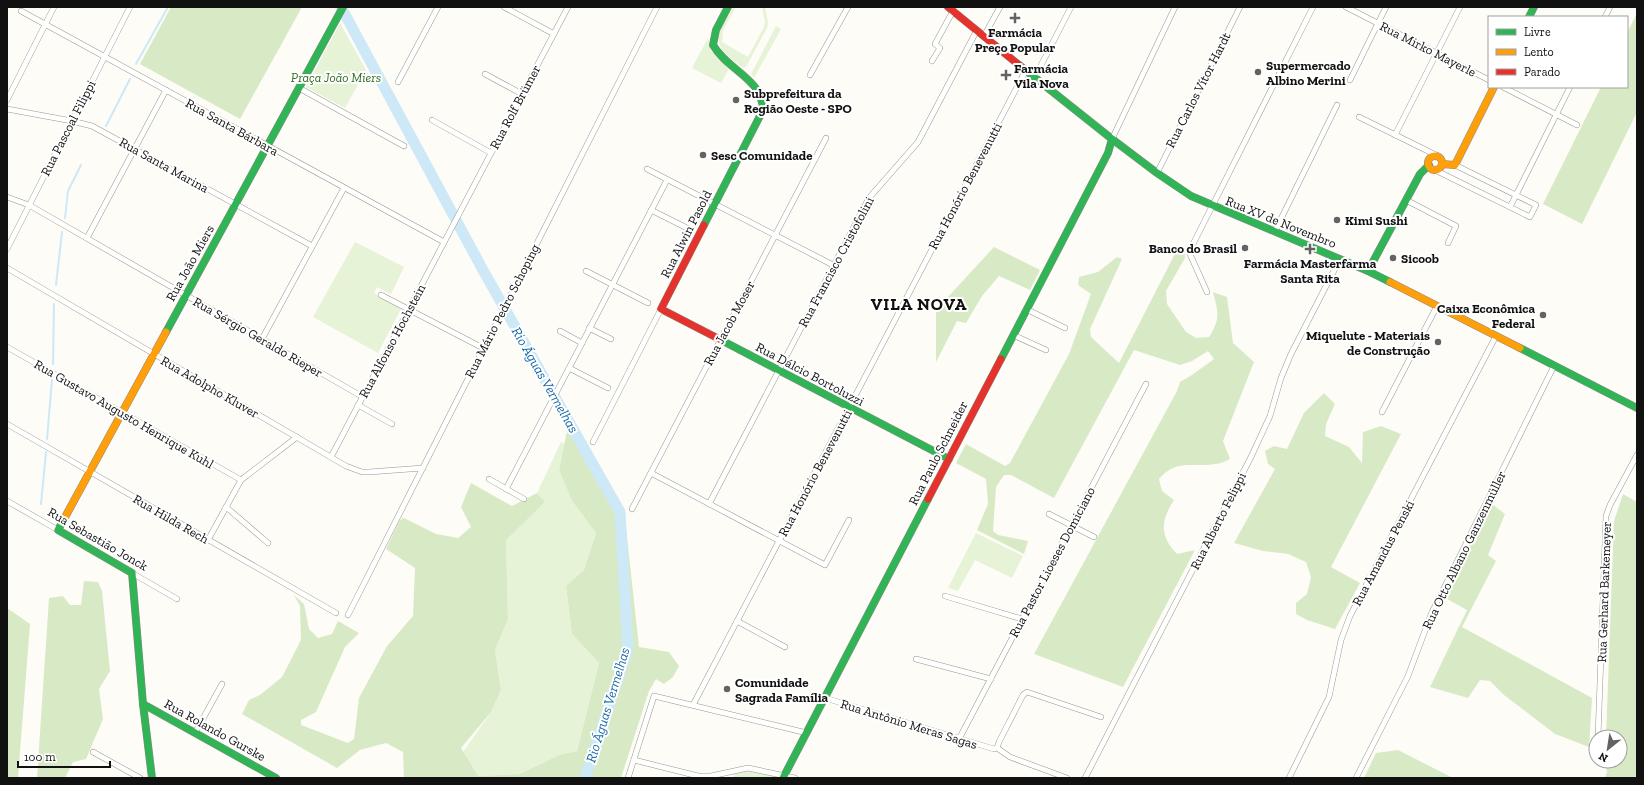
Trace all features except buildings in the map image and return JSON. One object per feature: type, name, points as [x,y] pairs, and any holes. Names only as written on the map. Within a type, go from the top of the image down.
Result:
[{"type":"street","points":[[7,100],[54,7]]},
{"type":"street","name":"Rua Pascoal Filippi","points":[[7,249],[130,7]]},
{"type":"street","name":"Rua João Miers","points":[[58,530],[343,7]]},
{"type":"street","points":[[398,82],[438,7]]},
{"type":"street","points":[[504,7],[554,34]]},
{"type":"street","name":"Rua Rolf Brümer","points":[[453,225],[568,7]]},
{"type":"street","name":"Rua Mário Pedro Schoping","points":[[348,616],[657,7]]},
{"type":"street","name":"Rua Alwin Pasold","points":[[593,442],[760,117],[764,104],[763,98],[757,88],[721,58],[715,50],[713,41],[714,36],[728,7]]},
{"type":"street","points":[[810,75],[848,7]]},
{"type":"street","points":[[984,36],[1000,7]]},
{"type":"street","points":[[1035,77],[1071,7]]},
{"type":"street","points":[[1112,139],[1175,7]]},
{"type":"street","name":"Rua Carlos Vítor Hardt","points":[[1157,173],[1240,7]]},
{"type":"street","points":[[1207,292],[1189,252],[1313,7]]},
{"type":"street","name":"Rua Mirko Mayerle","points":[[1346,7],[1488,79]]},
{"type":"street","points":[[1350,80],[1386,7]]},
{"type":"street","points":[[1396,135],[1460,7]]},
{"type":"street","points":[[1530,16],[1534,7]]},
{"type":"street","points":[[1606,16],[1610,7]]},
{"type":"street","points":[[932,61],[940,48],[935,44],[950,9]]},
{"type":"street","name":"Rua XV de Novembro","points":[[950,9],[1112,139],[1157,173],[1191,196],[1213,207],[1275,231],[1368,271],[1637,408]]},
{"type":"street","name":"Rua Santa Bárbara","points":[[21,11],[444,242]]},
{"type":"street","name":"Rua Francisco Cristofolini","points":[[709,504],[869,198],[918,142],[977,30]]},
{"type":"street","name":"Rua Honório Benevenutti","points":[[692,706],[1026,70]]},
{"type":"street","points":[[485,74],[522,94]]},
{"type":"street","points":[[299,88],[404,146]]},
{"type":"street","points":[[1455,165],[1494,88]]},
{"type":"street","points":[[1505,88],[1577,125]]},
{"type":"street","points":[[1510,207],[1569,88]]},
{"type":"street","points":[[87,238],[166,90]]},
{"type":"street","points":[[1275,231],[1337,106]]},
{"type":"street","name":"Rua Santa Marina","points":[[7,110],[72,121],[92,126],[312,246]]},
{"type":"street","points":[[1359,117],[1438,156],[1442,164]]},
{"type":"street","points":[[432,120],[491,153]]},
{"type":"street","name":"Rua Jacob Moser","points":[[632,509],[826,138]]},
{"type":"street","name":"Rua Paulo Schneider","points":[[784,777],[1108,152],[1112,139]]},
{"type":"street","points":[[1431,167],[1437,169],[1442,164],[1455,165],[1536,205],[1530,217],[1431,167],[1428,161],[1434,156],[1438,156]]},
{"type":"street","points":[[1368,271],[1420,174],[1431,167]]},
{"type":"street","points":[[647,169],[833,265]]},
{"type":"street","points":[[506,489],[667,180]]},
{"type":"street","points":[[262,339],[344,188]]},
{"type":"street","name":"Rua Sérgio Geraldo Rieper","points":[[7,197],[29,205],[363,397]]},
{"type":"street","points":[[1406,200],[1456,226],[1448,243]]},
{"type":"street","points":[[651,210],[691,230]]},
{"type":"street","name":"Rua Alfonso Hochstein","points":[[331,457],[453,225]]},
{"type":"street","name":"Rua Alberto Felippi","points":[[1085,778],[1251,457],[1270,416],[1281,378],[1291,354],[1340,259]]},
{"type":"street","name":"Rua Adolpho Kluver","points":[[7,268],[331,457],[355,469],[369,472],[423,468]]},
{"type":"street","points":[[586,271],[648,303]]},
{"type":"street","points":[[381,294],[483,348]]},
{"type":"street","points":[[1382,412],[1437,306]]},
{"type":"street","name":"Rua Dálcio Bortoluzzi","points":[[661,309],[949,459]]},
{"type":"street","points":[[1026,309],[1065,328]]},
{"type":"street","points":[[589,328],[611,339]]},
{"type":"street","points":[[560,331],[582,343]]},
{"type":"street","points":[[1013,335],[1046,350]]},
{"type":"street","name":"Rua Amandus Penski","points":[[1289,778],[1329,697],[1341,640],[1350,616],[1496,336]]},
{"type":"street","name":"Rua Gustavo Augusto Henrique Kuhl","points":[[7,347],[241,480]]},
{"type":"street","name":"Rua Otto Albano Ganzenmüller","points":[[1356,778],[1408,676],[1432,612],[1554,366]]},
{"type":"street","points":[[568,368],[608,388]]},
{"type":"street","name":"Rua Pastor Lioeses Domiciano","points":[[959,739],[1146,384]]},
{"type":"street","points":[[358,405],[392,424]]},
{"type":"street","name":"Rua Hilda Rech","points":[[7,424],[336,613]]},
{"type":"street","points":[[208,540],[241,480],[297,437]]},
{"type":"street","name":"Rua Gerhard Barkemeyer","points":[[1598,729],[1606,516],[1610,505],[1637,455]]},
{"type":"street","points":[[651,473],[825,565],[849,520]]},
{"type":"street","points":[[489,480],[524,500]]},
{"type":"street","name":"Rua Sebastião Jonck","points":[[7,501],[177,599]]},
{"type":"street","points":[[226,507],[268,543]]},
{"type":"street","points":[[1049,514],[1094,537]]},
{"type":"street","points":[[132,573],[143,704],[152,778]]},
{"type":"street","points":[[945,596],[1022,619]]},
{"type":"street","points":[[737,621],[785,647]]},
{"type":"street","points":[[916,659],[991,679]]},
{"type":"street","points":[[195,733],[222,684]]},
{"type":"street","points":[[996,749],[1020,701],[1027,692],[1101,718]]},
{"type":"street","points":[[628,778],[654,696],[807,733]]},
{"type":"street","name":"Rua Antônio Meras Sagas","points":[[825,698],[996,749],[1067,778]]},
{"type":"street","name":"Rua Rolando Gurske","points":[[143,704],[276,778]]},
{"type":"street","points":[[93,752],[140,778]]},
{"type":"street","points":[[634,760],[698,776],[711,776],[748,768],[784,777],[795,778]]},
{"type":"green space","points":[[171,7],[302,7],[240,119],[140,64]]},
{"type":"green space","points":[[734,7],[736,7],[723,30],[722,42],[748,57],[764,27],[765,21],[762,7],[765,7],[768,22],[767,28],[746,67],[744,68],[729,57],[720,45],[719,38],[722,26]]},
{"type":"green space","points":[[1637,13],[1637,112],[1582,224],[1543,204],[1601,88],[1628,88],[1628,31]]},
{"type":"green space","name":"Praça João Miers","points":[[340,23],[366,70],[345,108],[306,87]]},
{"type":"green space","points":[[776,26],[781,29],[754,78],[751,74]]},
{"type":"green space","points":[[708,38],[711,51],[729,69],[721,83],[692,68]]},
{"type":"green space","points":[[355,242],[404,267],[391,294],[377,287],[374,293],[401,309],[378,353],[313,317]]},
{"type":"green space","points":[[1179,246],[1184,248],[1185,258],[1166,291],[1167,304],[1186,332],[1196,338],[1209,337],[1217,320],[1213,292],[1227,297],[1233,343],[1254,362],[1223,441],[1230,459],[1217,464],[1179,466],[1172,468],[1159,479],[1162,491],[1174,500],[1166,514],[1164,521],[1167,541],[1177,554],[1195,550],[1123,687],[1034,654],[1177,391],[1180,382],[1214,359],[1208,351],[1192,361],[1180,365],[1134,350],[1054,498],[1011,475],[1004,475],[996,487],[993,531],[998,535],[1028,541],[1024,554],[977,530],[988,504],[986,479],[956,463],[966,444],[1005,466],[1010,463],[1069,354],[1091,294],[1078,285],[1079,277],[1098,272],[1117,257],[1122,259],[1090,329],[1091,337],[1119,363]]},
{"type":"green space","points":[[994,247],[1040,270],[1030,290],[999,276],[982,296],[966,323],[957,321],[936,362],[936,310]]},
{"type":"green space","points":[[1324,393],[1335,404],[1326,424],[1325,436],[1349,447],[1362,463],[1363,432],[1381,426],[1401,434],[1331,567],[1360,583],[1335,629],[1307,620],[1296,614],[1296,603],[1307,594],[1311,577],[1306,562],[1288,554],[1263,551],[1234,543],[1275,469],[1268,464],[1265,451],[1274,446],[1287,449],[1304,413]]},
{"type":"green space","points":[[572,421],[625,519],[639,647],[669,652],[679,666],[673,677],[664,684],[656,679],[649,691],[621,778],[404,778],[403,752],[386,743],[360,750],[337,768],[242,714],[249,700],[260,695],[282,677],[301,640],[300,606],[294,595],[304,604],[309,629],[318,638],[332,634],[338,621],[359,633],[345,647],[316,712],[301,720],[301,725],[348,743],[354,739],[359,698],[387,646],[413,616],[415,568],[386,549],[400,520],[404,518],[436,534],[458,538],[471,527],[461,507],[471,483],[512,506],[537,493],[545,502],[506,540],[508,619],[495,650],[501,690],[491,712],[461,748],[478,776],[520,774],[559,755],[577,751],[599,663],[572,634],[566,586],[584,570],[596,533],[572,501],[559,470],[566,435]]},
{"type":"green space","points":[[561,442],[564,444],[559,470],[572,501],[596,533],[584,570],[566,586],[572,634],[599,663],[577,751],[559,755],[520,774],[477,776],[463,752],[491,712],[501,690],[495,650],[508,619],[506,539],[545,502],[537,493]]},
{"type":"green space","points":[[1623,494],[1637,502],[1637,778],[1605,778],[1606,769],[1628,769],[1628,729],[1606,729],[1614,521]]},
{"type":"green space","points":[[1492,504],[1505,514],[1488,555],[1496,561],[1462,627],[1592,698],[1590,729],[1588,729],[1588,747],[1555,734],[1504,695],[1490,681],[1480,680],[1468,698],[1430,687],[1467,610],[1447,599],[1446,592],[1485,513]]},
{"type":"green space","points":[[976,533],[1023,556],[1012,578],[975,560],[958,591],[948,588]]},
{"type":"green space","points":[[84,581],[98,582],[102,591],[110,671],[99,689],[103,719],[86,759],[73,762],[65,778],[37,778],[49,598],[63,596],[70,605],[81,605]]},
{"type":"green space","points":[[7,608],[30,624],[18,778],[7,778]]},
{"type":"green space","points":[[1398,750],[1453,778],[1364,778],[1376,753]]},
{"type":"green space","points":[[747,770],[759,771],[775,777],[733,778],[735,773]]},
{"type":"waterway","points":[[136,64],[168,7]]},
{"type":"waterway","name":"Rio Águas Vermelhas","points":[[341,7],[484,272],[620,512],[628,649],[585,778]]},
{"type":"waterway","points":[[106,126],[130,79]]},
{"type":"waterway","points":[[65,218],[68,191],[81,165]]},
{"type":"waterway","points":[[56,285],[62,232]]},
{"type":"waterway","points":[[53,364],[54,304]]},
{"type":"waterway","points":[[47,439],[52,380]]},
{"type":"waterway","points":[[41,504],[46,452]]},
{"type":"traffic: fast","points":[[166,332],[343,7]]},
{"type":"traffic: fast","points":[[704,225],[763,110],[761,99],[751,82],[727,62],[713,45],[716,30],[728,7]]},
{"type":"traffic: fast","points":[[1530,16],[1534,7]]},
{"type":"traffic: fast","points":[[1019,65],[1112,139],[1157,173],[1191,196],[1368,271],[1390,282]]},
{"type":"traffic: fast","points":[[1001,359],[1108,153],[1112,139]]},
{"type":"traffic: fast","points":[[1368,271],[1420,174],[1429,165]]},
{"type":"traffic: fast","points":[[721,340],[949,459]]},
{"type":"traffic: fast","points":[[1520,348],[1637,408]]},
{"type":"traffic: fast","points":[[783,778],[928,499]]},
{"type":"traffic: fast","points":[[64,519],[58,530],[132,573],[143,704],[152,778]]},
{"type":"traffic: fast","points":[[143,704],[276,778]]},
{"type":"traffic: slow","points":[[1442,164],[1455,165],[1494,88]]},
{"type":"traffic: slow","points":[[1435,156],[1440,158],[1442,163],[1440,168],[1435,170],[1430,168],[1428,163],[1430,158],[1435,156]]},
{"type":"traffic: slow","points":[[1390,282],[1520,348]]},
{"type":"traffic: slow","points":[[64,519],[166,332]]},
{"type":"traffic: jam","points":[[948,7],[1019,65]]},
{"type":"traffic: jam","points":[[704,225],[661,309],[721,340]]},
{"type":"traffic: jam","points":[[928,499],[1001,359]]},
{"type":"place","name":"Farmácia Preço Popular","points":[[1015,18]]},
{"type":"place","name":"Supermercado Albino Merini","points":[[1258,72]]},
{"type":"place","name":"Farmácia Vila Nova","points":[[1006,75]]},
{"type":"place","name":"Subprefeitura da Região Oeste - SPO","points":[[736,100]]},
{"type":"place","name":"Sesc Comunidade","points":[[703,155]]},
{"type":"place","name":"Kimi Sushi","points":[[1337,220]]},
{"type":"place","name":"Banco do Brasil","points":[[1245,248]]},
{"type":"place","name":"Farmácia Masterfarma Santa Rita","points":[[1310,249]]},
{"type":"place","name":"Sicoob","points":[[1393,258]]},
{"type":"place","name":"Caixa Econômica Federal","points":[[1543,315]]},
{"type":"place","name":"Miquelute - Materiais de Construção","points":[[1438,342]]},
{"type":"place","name":"Comunidade Sagrada Família","points":[[727,689]]},
{"type":"district","name":"VILA NOVA","points":[[919,304]]}]
